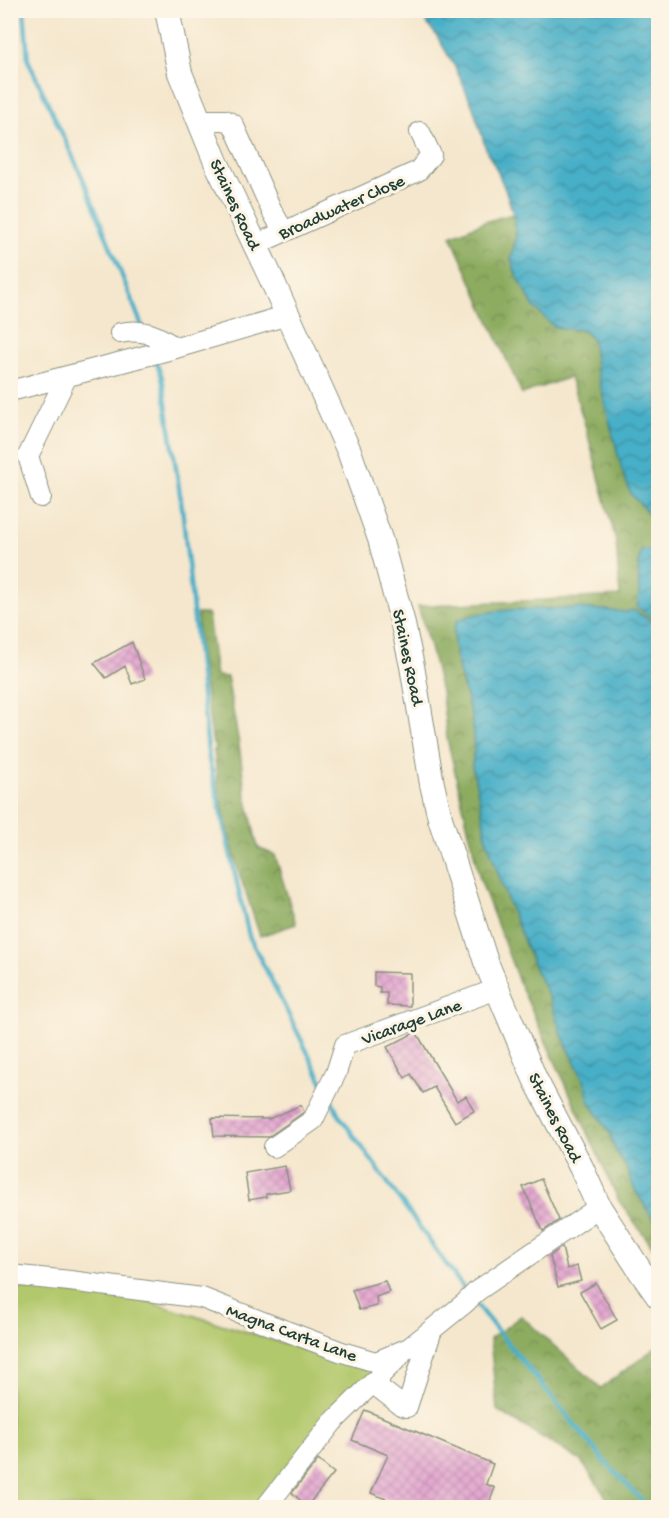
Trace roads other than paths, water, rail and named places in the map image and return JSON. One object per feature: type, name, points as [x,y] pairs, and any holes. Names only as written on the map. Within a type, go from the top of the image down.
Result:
[{"type":"main road","name":"Staines Road","points":[[167,10],[180,73],[216,162],[349,452],[380,538],[412,666],[440,818],[486,962],[535,1079],[599,1207],[658,1296]]},
{"type":"street","points":[[199,120],[225,120],[233,124],[272,211],[284,232]]},
{"type":"street","name":"Broadwater Close","points":[[255,245],[418,171],[431,155],[420,132]]},
{"type":"street","points":[[10,391],[176,348],[288,315]]},
{"type":"street","points":[[120,333],[139,331],[164,340],[176,348]]},
{"type":"street","points":[[41,497],[28,456],[67,376]]},
{"type":"street","name":"Vicarage Lane","points":[[274,1147],[313,1120],[336,1073],[345,1045],[497,989]]},
{"type":"street","name":"Magna Carta Lane","points":[[10,1275],[202,1298],[342,1352],[376,1362],[409,1348],[471,1297],[599,1207]]},
{"type":"street","points":[[379,1378],[379,1388],[406,1407],[432,1330]]},
{"type":"street","points":[[265,1508],[332,1423],[409,1348]]},
{"type":"water","points":[[417,11],[658,11],[658,524],[631,494],[622,471],[597,372],[592,339],[583,330],[553,326],[534,307],[515,272],[511,259],[516,237],[507,194],[487,152],[473,107],[455,67],[437,36]]},
{"type":"water","points":[[658,548],[658,610],[654,613],[654,619],[637,607],[639,558],[641,551]]},
{"type":"water","points":[[577,608],[627,612],[634,610],[654,623],[658,671],[658,1225],[635,1190],[624,1163],[615,1150],[610,1133],[589,1101],[585,1083],[561,1033],[551,1002],[508,902],[486,838],[472,766],[474,750],[472,718],[454,644],[454,628],[458,620],[471,616],[516,610]]},
{"type":"waterway","points":[[24,10],[28,60],[85,183],[142,326]]},
{"type":"waterway","points":[[155,359],[162,377],[182,507],[209,760],[249,936],[323,1083]]},
{"type":"waterway","points":[[331,1099],[339,1115],[467,1293]]},
{"type":"waterway","points":[[474,1302],[605,1462],[649,1508]]}]
